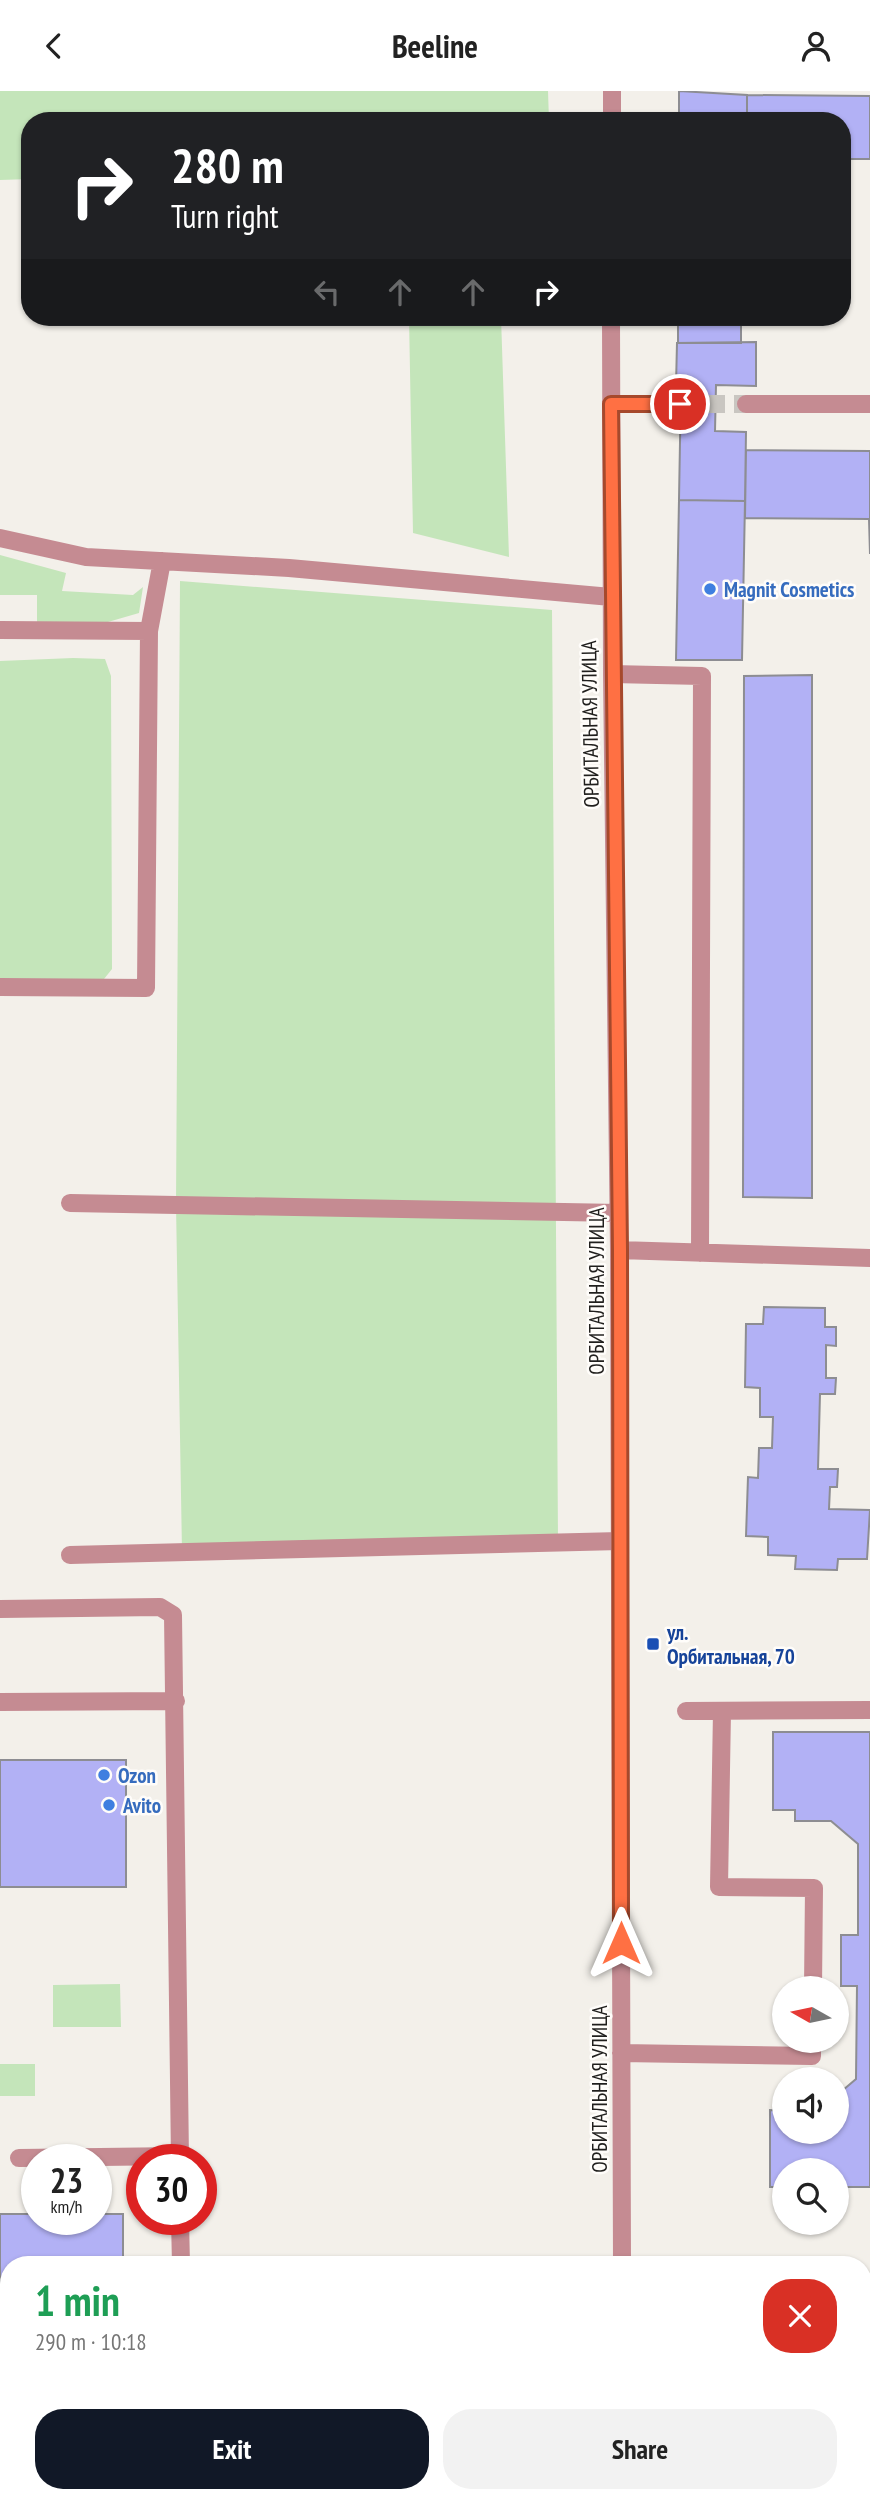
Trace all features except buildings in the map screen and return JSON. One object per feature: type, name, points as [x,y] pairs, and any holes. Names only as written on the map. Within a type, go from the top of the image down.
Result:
[{"type":"street","points":[[612,91],[612,112]]},
{"type":"street","name":"ОРБИТАЛЬНАЯ УЛИЦА","points":[[611,326],[611,597],[620,1250],[622,2256]]},
{"type":"street","points":[[611,404],[680,404]]},
{"type":"street","points":[[746,404],[870,404]]},
{"type":"street","points":[[0,538],[86,557],[289,568],[611,597]]},
{"type":"street","points":[[0,987],[146,988],[149,631],[162,561]]},
{"type":"street","points":[[0,630],[149,631]]},
{"type":"street","points":[[612,674],[702,676],[700,1253]]},
{"type":"street","points":[[70,1203],[619,1213]]},
{"type":"street","points":[[620,1250],[870,1258]]},
{"type":"street","points":[[70,1555],[620,1541]]},
{"type":"street","points":[[0,1609],[167,1609],[176,1622],[180,2144]]},
{"type":"street","points":[[0,1702],[176,1701]]},
{"type":"street","points":[[722,1710],[719,1887],[814,1888],[813,1976]]},
{"type":"street","points":[[686,1711],[870,1710]]},
{"type":"street","points":[[621,2053],[812,2056],[812,2053]]},
{"type":"street","points":[[19,2158],[126,2158]]},
{"type":"street","points":[[180,2235],[181,2256]]},
{"type":"green space","points":[[0,91],[548,91],[549,112],[21,112],[21,179],[0,180]]},
{"type":"green space","points":[[409,326],[501,326],[509,557],[413,533]]},
{"type":"green space","points":[[0,555],[66,573],[62,591],[133,595],[143,587],[139,613],[108,622],[37,624],[37,595],[0,595]]},
{"type":"green space","points":[[180,581],[552,610],[558,1540],[182,1552],[176,1205]]},
{"type":"green space","points":[[105,659],[111,676],[112,969],[104,979],[0,985],[0,661]]},
{"type":"green space","points":[[120,1984],[121,2027],[53,2027],[53,1985]]},
{"type":"green space","points":[[0,2064],[35,2064],[35,2096],[0,2096]]},
{"type":"tunnel","points":[[680,404],[746,404]]},
{"type":"place","name":"Magnit Cosmetics","points":[[710,589]]},
{"type":"place","name":"ул. Орбитальная, 70","points":[[653,1644]]},
{"type":"place","name":"Ozon","points":[[104,1775]]},
{"type":"place","name":"Avito","points":[[109,1805]]},
{"type":"route","points":[[621,1943],[620,1250],[611,404],[680,404]]}]
